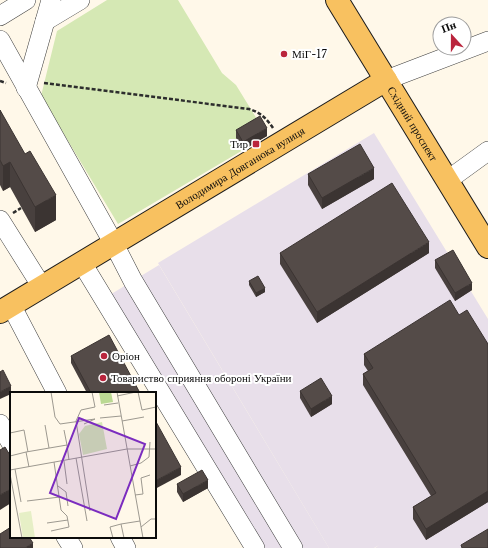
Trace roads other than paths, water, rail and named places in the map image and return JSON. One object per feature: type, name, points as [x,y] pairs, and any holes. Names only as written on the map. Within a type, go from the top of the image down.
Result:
[{"type":"main road","name":"Східний проспект","points":[[337,0],[488,247]]},
{"type":"main road","name":"Володимира Довганюка вулиця","points":[[6,309],[386,80]]},
{"type":"street","points":[[0,16],[26,0]]},
{"type":"street","points":[[26,88],[51,0]]},
{"type":"street","points":[[45,20],[80,0]]},
{"type":"street","points":[[0,40],[114,244],[133,281],[293,548]]},
{"type":"street","name":"Володимира Довганюка вулиця","points":[[386,80],[488,40]]},
{"type":"street","points":[[448,180],[488,151]]},
{"type":"street","points":[[0,220],[42,287]]},
{"type":"street","points":[[82,263],[255,548]]},
{"type":"street","points":[[6,309],[56,392]]},
{"type":"street","points":[[0,424],[10,441]]},
{"type":"street","points":[[67,538],[73,548]]},
{"type":"street","points":[[121,538],[126,548]]},
{"type":"place","name":"МіГ-17","points":[[284,54]]},
{"type":"place","name":"Тир","points":[[256,144]]},
{"type":"place","name":"Оріон","points":[[104,356]]},
{"type":"place","name":"Товариство сприяння обороні України","points":[[103,378]]}]
